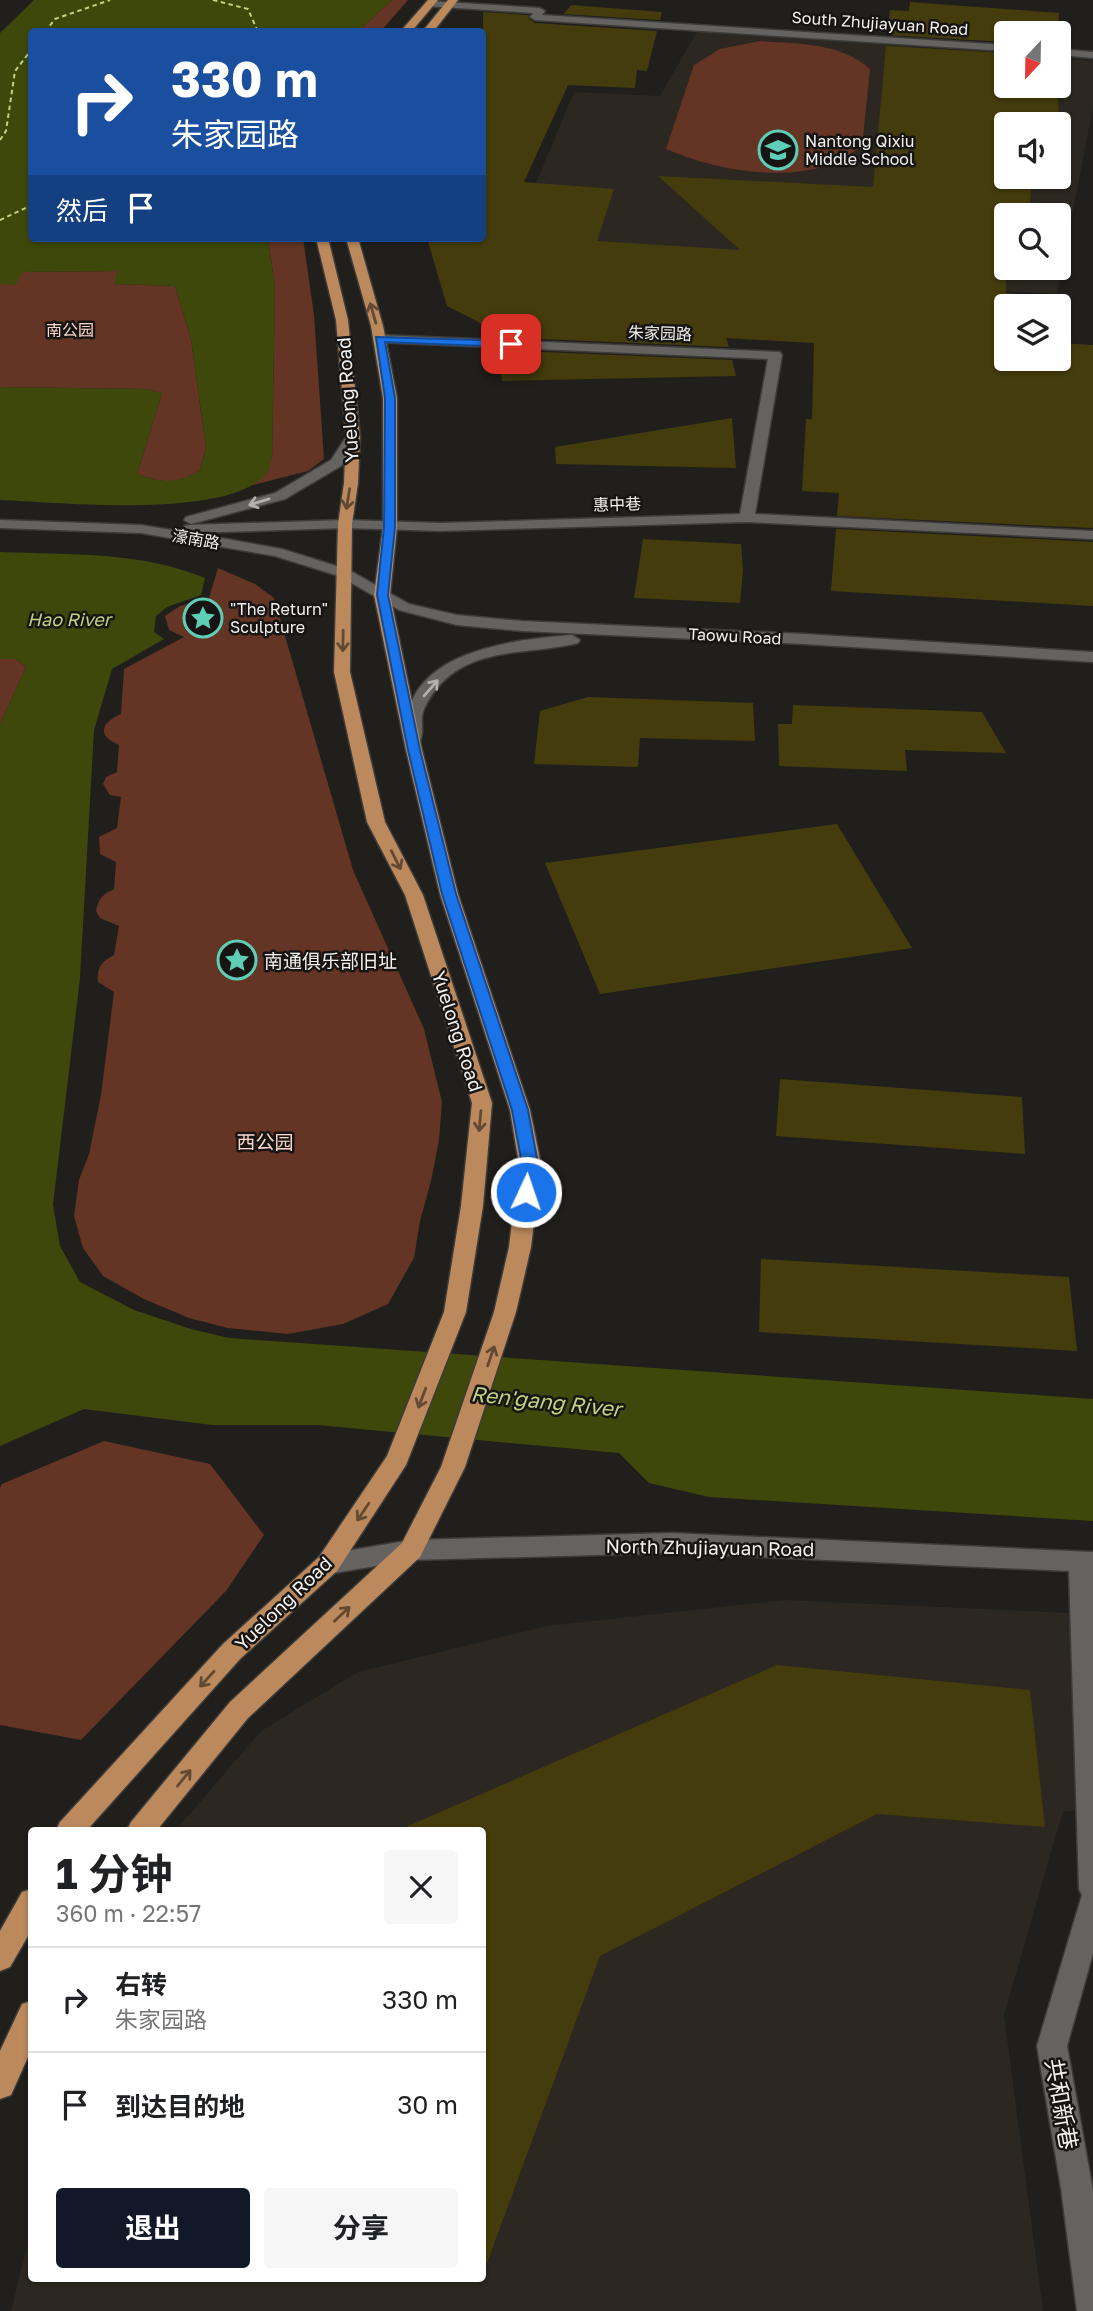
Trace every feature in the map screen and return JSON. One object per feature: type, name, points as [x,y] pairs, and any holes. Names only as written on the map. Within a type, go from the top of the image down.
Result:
[{"type":"main road","points":[[408,28],[431,2]]},
{"type":"main road","points":[[430,28],[452,3]]},
{"type":"main road","name":"Yuelong Road","points":[[73,1827],[232,1651],[328,1564],[398,1459],[455,1312],[472,1206],[482,1103],[414,895],[376,821],[342,672],[345,524],[351,483],[352,437],[342,320],[323,242]]},
{"type":"main road","name":"Yuelong Road","points":[[143,1827],[239,1710],[411,1550],[453,1466],[505,1312],[520,1247],[530,1164],[520,1110],[449,894],[414,750],[382,595],[390,527],[390,398],[379,339],[353,242]]},
{"type":"main road","points":[[0,1958],[28,1908]]},
{"type":"main road","points":[[0,2085],[28,2023]]},
{"type":"street","name":"South Zhujiayuan Road","points":[[431,2],[540,11],[535,17],[994,47]]},
{"type":"street","points":[[1071,53],[1093,55]]},
{"type":"street","name":"朱家园路","points":[[379,339],[775,355],[747,518]]},
{"type":"street","points":[[141,529],[207,517],[280,496],[336,463],[352,437]]},
{"type":"street","name":"惠中巷","points":[[141,529],[345,524],[390,527],[747,518],[1093,535]]},
{"type":"street","name":"濠南路","points":[[0,524],[141,529],[277,552],[344,573],[382,595]]},
{"type":"street","name":"Taowu Road","points":[[382,595],[404,607],[457,620],[522,626],[1093,657]]},
{"type":"street","points":[[414,750],[413,712],[426,692],[447,670],[478,655],[521,644],[691,634]]},
{"type":"street","name":"North Zhujiayuan Road","points":[[328,1564],[411,1550],[671,1543],[1087,1562]]},
{"type":"street","points":[[1087,1562],[1093,1889]]},
{"type":"street","name":"共和新巷","points":[[1093,1902],[1052,2046],[1077,2188],[1093,2311]]},
{"type":"shaded area","name":"Nantong Qixiu Middle School","points":[[698,30],[994,53],[994,98],[1071,98],[1071,59],[1093,61],[1093,107],[1071,221],[1071,203],[994,203],[994,280],[1060,280],[1057,294],[504,258],[486,208],[486,200],[528,202],[574,92],[660,96]]},
{"type":"shaded area","points":[[784,1600],[1093,1614],[1093,1811],[1063,1811],[1004,2015],[1043,2311],[11,2311],[28,2242],[28,2282],[486,2282],[486,1827],[179,1827],[261,1731],[358,1672],[547,1626]]},
{"type":"green space","points":[[392,0],[408,0],[384,28],[361,28]]},
{"type":"green space","points":[[760,41],[832,49],[858,60],[870,69],[862,147],[838,161],[818,168],[774,173],[728,168],[666,149],[694,65],[720,49]]},
{"type":"green space","points":[[269,242],[304,242],[314,315],[324,459],[308,471],[249,486],[268,471],[272,456],[275,288]]},
{"type":"green space","name":"南公园","points":[[118,271],[115,284],[175,286],[191,339],[206,448],[200,470],[184,478],[162,481],[137,474],[162,393],[146,389],[0,387],[0,284],[15,284],[22,272]]},
{"type":"green space","name":"西公园","points":[[218,568],[255,584],[274,598],[353,870],[424,1029],[442,1102],[439,1140],[414,1258],[388,1304],[343,1324],[288,1334],[228,1328],[189,1318],[144,1299],[103,1276],[83,1248],[74,1216],[79,1180],[89,1154],[101,1095],[114,992],[98,982],[98,973],[103,962],[114,955],[119,926],[100,918],[96,911],[102,897],[114,889],[116,862],[100,854],[99,837],[117,828],[121,797],[110,795],[103,784],[106,777],[117,772],[119,745],[107,737],[104,729],[109,721],[121,714],[124,669],[184,637],[169,630],[165,616],[180,606],[209,598]]},
{"type":"green space","points":[[0,659],[16,659],[26,667],[0,724]]},
{"type":"green space","points":[[104,1441],[210,1464],[264,1535],[226,1591],[81,1740],[0,1725],[0,1488],[2,1484]]},
{"type":"water","points":[[34,0],[392,0],[361,28],[28,28],[28,242],[269,242],[275,288],[272,456],[268,471],[249,487],[220,497],[183,503],[100,505],[0,500],[0,387],[146,389],[162,393],[137,474],[145,477],[169,481],[192,475],[200,470],[206,448],[191,339],[175,286],[114,284],[118,271],[23,272],[15,285],[0,284],[0,33]]},
{"type":"water","points":[[0,552],[78,554],[130,559],[180,569],[205,578],[201,595],[167,607],[156,616],[154,632],[164,639],[112,669],[94,730],[80,978],[53,1205],[60,1246],[80,1282],[134,1310],[191,1329],[229,1338],[1093,1399],[1093,1521],[709,1497],[649,1483],[619,1453],[317,1425],[212,1425],[84,1409],[0,1446],[0,724],[26,667],[16,659],[0,659]]},
{"type":"building","points":[[910,2],[1059,13],[1059,21],[994,21],[994,41],[887,35],[890,10],[909,11]]},
{"type":"building","points":[[571,5],[662,12],[660,20],[564,14]]},
{"type":"building","points":[[483,12],[528,15],[535,23],[657,31],[647,71],[637,70],[635,88],[568,85],[524,182],[614,189],[597,241],[740,250],[658,176],[873,187],[886,46],[994,52],[994,98],[1058,98],[1059,112],[994,112],[994,189],[1031,189],[1030,203],[994,203],[994,280],[1006,280],[1006,293],[1020,294],[994,294],[994,371],[1071,371],[1071,344],[1093,345],[1093,528],[837,516],[839,493],[802,491],[806,419],[812,419],[814,343],[726,338],[729,347],[495,337],[494,330],[447,306],[428,242],[486,242],[486,28],[483,28]]},
{"type":"building","points":[[497,350],[732,360],[736,376],[502,381]]},
{"type":"building","points":[[732,418],[736,468],[556,464],[555,447]]},
{"type":"building","points":[[836,529],[1093,542],[1093,606],[831,591]]},
{"type":"building","points":[[643,539],[741,544],[743,570],[740,603],[634,598]]},
{"type":"building","points":[[588,697],[753,703],[755,741],[640,738],[638,767],[534,764],[540,711]]},
{"type":"building","points":[[793,705],[982,712],[1006,753],[905,750],[907,771],[779,766],[778,724],[792,724]]},
{"type":"building","points":[[837,824],[912,948],[600,994],[545,863]]},
{"type":"building","points":[[780,1079],[1022,1097],[1025,1154],[776,1136]]},
{"type":"building","points":[[761,1259],[1069,1277],[1077,1351],[759,1332]]},
{"type":"building","points":[[777,1665],[1030,1690],[1045,1827],[877,1814],[600,1956],[486,2263],[486,1827],[406,1827]]},
{"type":"ferry route","points":[[48,28],[55,19],[110,0]]},
{"type":"ferry route","points":[[213,0],[248,9],[256,28]]},
{"type":"ferry route","points":[[0,140],[6,131],[15,71],[28,54]]},
{"type":"ferry route","points":[[0,220],[28,207]]},
{"type":"place","name":"Nantong Qixiu Middle School","points":[[778,150]]},
{"type":"place","name":"\"The Return\" Sculpture","points":[[203,618]]},
{"type":"place","name":"南通俱乐部旧址","points":[[237,960]]},
{"type":"route","points":[[511,344],[379,339],[390,398],[390,527],[382,595],[414,750],[449,894],[520,1110],[530,1164],[526,1192]]},
{"type":"water label","name":"Hao River","points":[[69,619]]},
{"type":"water label","name":"Ren'gang River","points":[[546,1401]]}]
